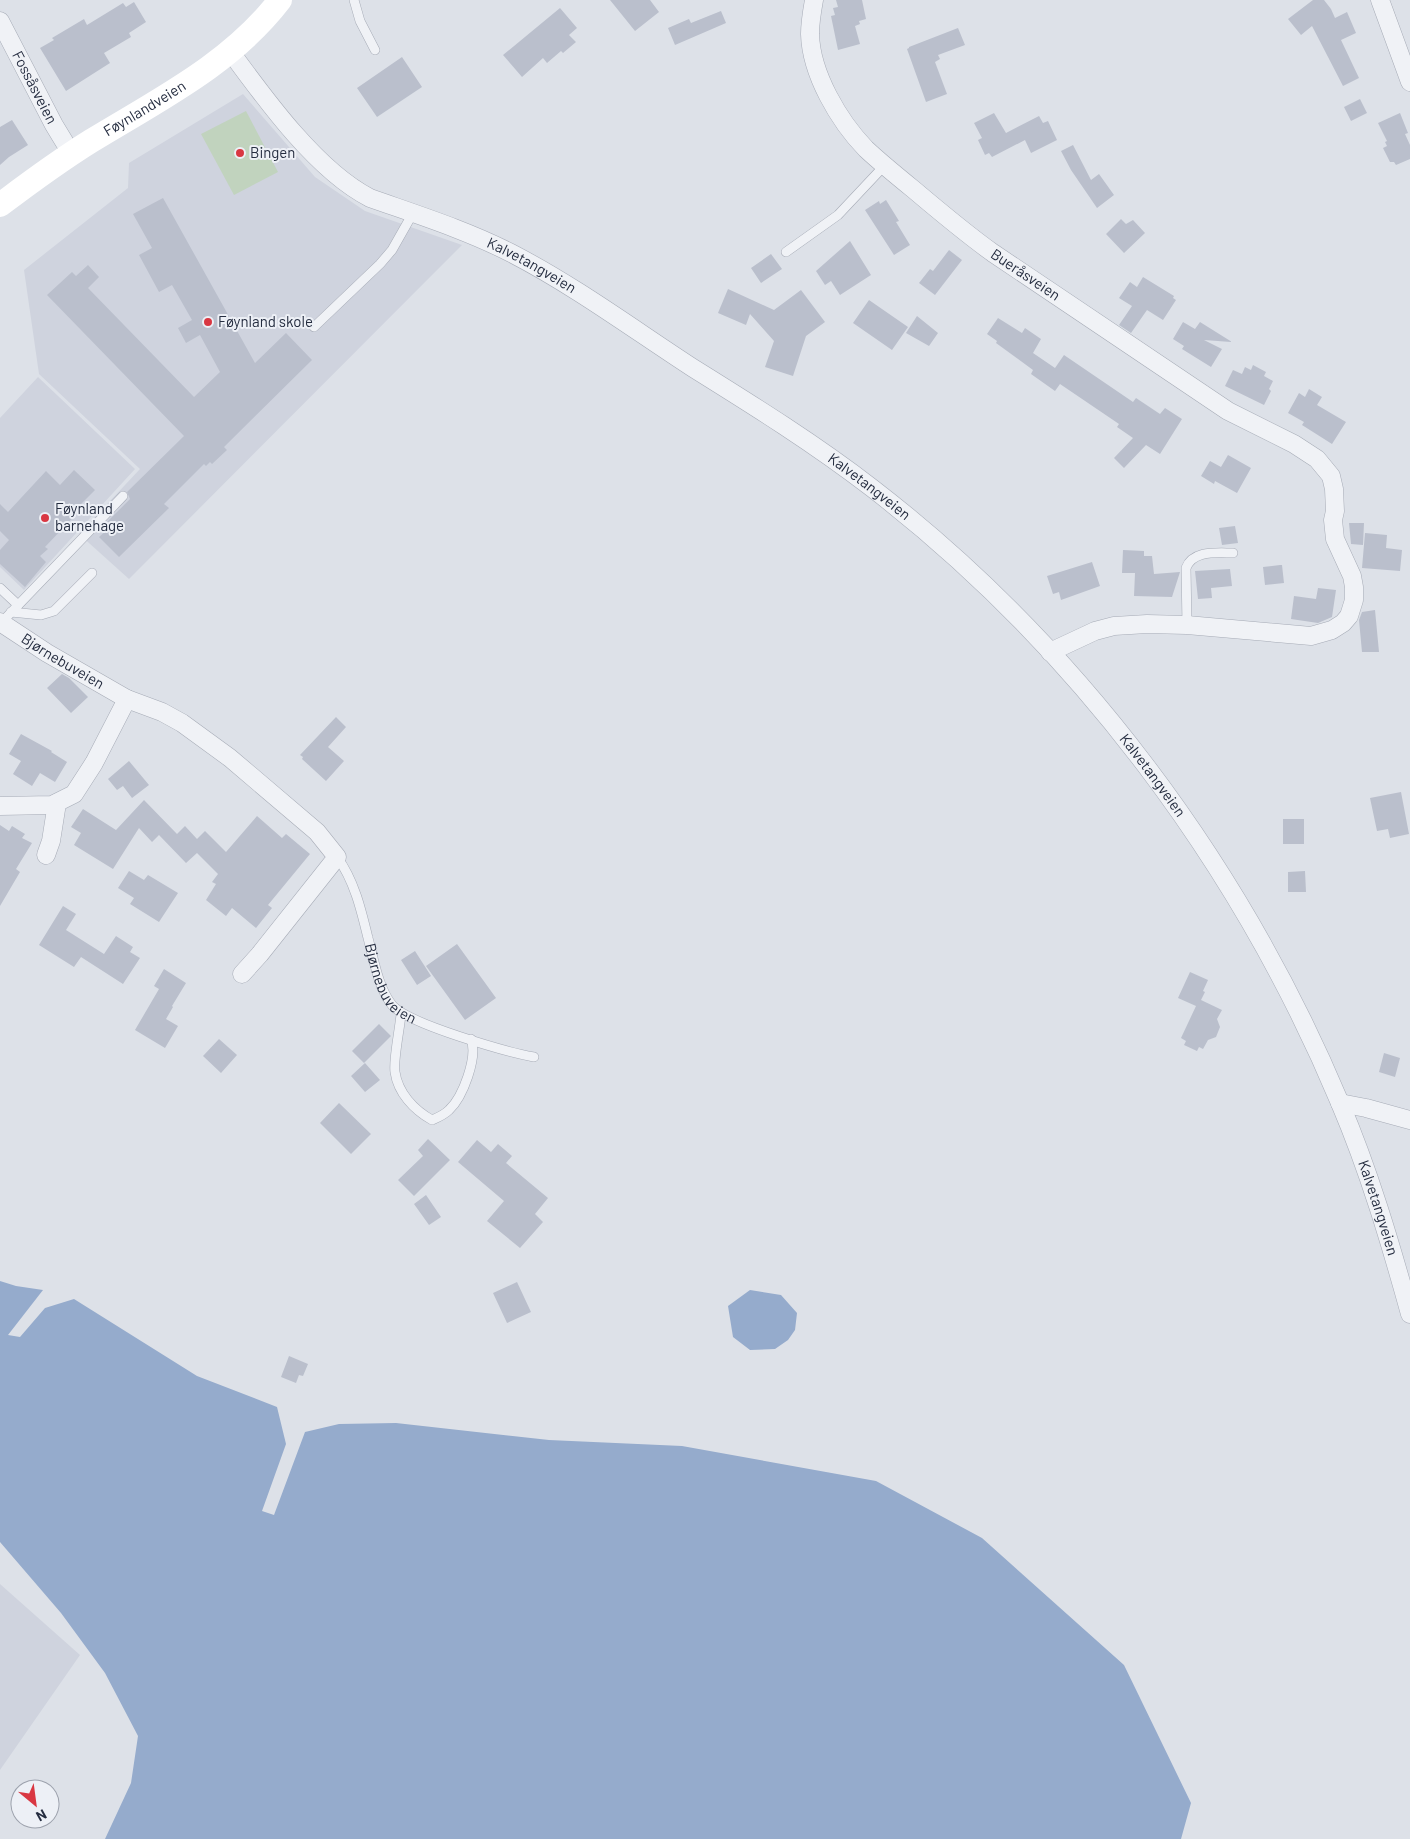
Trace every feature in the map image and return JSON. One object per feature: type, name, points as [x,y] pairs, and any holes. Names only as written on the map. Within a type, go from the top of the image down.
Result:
[{"type":"main road","name":"Føynlandveien","points":[[0,206],[71,154],[181,87],[230,51],[280,0]]},
{"type":"street","name":"Bueråsveien","points":[[814,0],[810,36],[813,57],[826,90],[846,124],[866,148],[968,235],[1001,259],[1228,411],[1294,444],[1317,459],[1331,476],[1334,489],[1335,511],[1333,520],[1335,539],[1352,576],[1354,587],[1354,600],[1349,616],[1343,623],[1332,630],[1311,636],[1187,625]]},
{"type":"street","points":[[1380,0],[1410,82]]},
{"type":"street","name":"Fossåsveien","points":[[0,21],[71,154]]},
{"type":"street","name":"Kalvetangveien","points":[[230,51],[307,147],[339,178],[370,198],[470,234],[511,253],[611,312],[694,368],[734,392],[872,487],[940,544],[1002,602],[1050,652],[1114,725],[1194,834],[1233,893],[1288,991],[1340,1103],[1381,1212],[1410,1314]]},
{"type":"street","name":"Bjørnebuveien","points":[[4,619],[47,653],[126,699],[162,712],[182,723],[230,758],[317,832],[337,857]]},
{"type":"street","points":[[1050,652],[1095,632],[1114,626],[1147,624],[1187,625]]},
{"type":"street","points":[[0,806],[52,805],[74,794],[86,778],[126,699]]},
{"type":"street","points":[[46,855],[51,841],[57,803]]},
{"type":"street","points":[[242,974],[337,857]]},
{"type":"street","points":[[1340,1103],[1410,1120]]},
{"type":"lane","points":[[354,0],[360,21],[375,50]]},
{"type":"lane","points":[[786,252],[838,215],[885,165]]},
{"type":"lane","points":[[314,327],[380,264],[392,250],[413,214]]},
{"type":"lane","points":[[4,619],[123,496]]},
{"type":"lane","points":[[1187,625],[1186,568],[1189,561],[1201,554],[1233,553]]},
{"type":"lane","points":[[4,619],[41,615],[54,611],[92,573]]},
{"type":"lane","points":[[0,588],[18,605]]},
{"type":"lane","name":"Bjørnebuveien","points":[[337,857],[349,876],[360,907],[381,983],[392,1005],[401,1014],[421,1023],[534,1057]]},
{"type":"lane","points":[[401,1014],[394,1072],[400,1088],[410,1104],[432,1120],[441,1117],[449,1110],[465,1084],[473,1056],[471,1039]]},
{"type":"shaded area","name":"Føynland skole","points":[[243,94],[315,177],[365,211],[462,245],[129,579],[79,534],[140,469],[39,374],[24,270],[128,188],[129,163]]},
{"type":"shaded area","name":"Føynland barnehage","points":[[38,377],[135,469],[24,590],[0,567],[0,418]]},
{"type":"shaded area","points":[[0,1584],[80,1655],[0,1770]]},
{"type":"green space","name":"Bingen","points":[[246,111],[278,172],[234,195],[201,134]]},
{"type":"water","points":[[0,1281],[16,1286],[43,1290],[8,1335],[20,1337],[45,1308],[74,1299],[197,1376],[277,1407],[286,1444],[262,1511],[274,1515],[305,1432],[339,1424],[396,1423],[549,1440],[682,1446],[876,1481],[982,1538],[1124,1665],[1191,1803],[1181,1839],[105,1839],[131,1783],[138,1736],[105,1673],[61,1613],[0,1542]]},
{"type":"water","points":[[750,1290],[781,1295],[797,1313],[795,1330],[788,1340],[775,1349],[750,1350],[733,1337],[728,1306]]},
{"type":"building","points":[[610,0],[650,0],[659,12],[635,31]]},
{"type":"building","points":[[836,0],[862,0],[866,19],[859,21],[860,24],[855,26],[860,44],[838,50],[831,16],[835,15],[833,8],[838,7]]},
{"type":"building","points":[[1313,0],[1324,0],[1335,18],[1347,12],[1356,33],[1341,40],[1359,78],[1343,86],[1312,26],[1301,35],[1288,19]]},
{"type":"building","points":[[134,2],[146,22],[129,33],[131,37],[104,53],[110,63],[66,91],[40,48],[54,40],[52,38],[84,19],[87,25],[123,3],[126,7]]},
{"type":"building","points":[[560,8],[577,28],[569,35],[576,42],[563,53],[561,51],[547,63],[543,58],[522,77],[503,55]]},
{"type":"building","points":[[721,11],[726,23],[675,45],[668,28],[689,19],[691,23]]},
{"type":"building","points":[[958,28],[965,45],[938,55],[940,59],[935,62],[947,94],[926,102],[907,49]]},
{"type":"building","points":[[402,57],[422,87],[377,117],[357,88]]},
{"type":"building","points":[[1360,99],[1367,113],[1351,121],[1344,107]]},
{"type":"building","points":[[994,113],[1006,133],[1039,116],[1043,123],[1048,121],[1057,140],[1031,153],[1025,140],[992,157],[989,153],[985,155],[978,140],[982,138],[974,123]]},
{"type":"building","points":[[1400,113],[1408,133],[1405,134],[1410,145],[1410,159],[1396,165],[1394,162],[1390,162],[1383,148],[1387,146],[1385,142],[1387,141],[1378,123]]},
{"type":"building","points":[[12,120],[28,145],[0,165],[0,127]]},
{"type":"building","points":[[1073,145],[1091,180],[1099,174],[1114,195],[1097,208],[1071,170],[1061,151]]},
{"type":"building","points":[[163,198],[255,363],[286,333],[312,360],[224,447],[227,450],[212,464],[210,462],[206,466],[204,464],[164,504],[169,508],[119,557],[99,537],[109,528],[105,524],[130,499],[127,492],[184,436],[47,295],[72,272],[76,276],[88,265],[99,277],[88,288],[194,397],[220,372],[200,335],[186,343],[178,328],[192,320],[172,285],[159,292],[139,255],[152,248],[133,214]]},
{"type":"building","points":[[886,200],[899,221],[896,222],[910,245],[894,255],[865,210],[879,201],[880,204]]},
{"type":"building","points":[[1121,219],[1126,224],[1133,220],[1145,233],[1124,253],[1106,234]]},
{"type":"building","points":[[850,241],[871,275],[840,295],[831,281],[825,285],[816,271]]},
{"type":"building","points":[[949,250],[962,260],[935,295],[919,283],[930,269],[933,271]]},
{"type":"building","points":[[771,254],[782,269],[761,283],[751,268]]},
{"type":"building","points":[[1143,277],[1174,296],[1173,298],[1176,300],[1163,320],[1147,310],[1131,333],[1119,325],[1132,306],[1119,298],[1130,282],[1137,287]]},
{"type":"building","points":[[728,289],[774,310],[801,290],[825,322],[806,336],[793,376],[765,367],[774,341],[750,314],[746,325],[718,313]]},
{"type":"building","points":[[869,300],[908,327],[892,350],[853,323]]},
{"type":"building","points":[[917,316],[938,333],[929,346],[906,333]]},
{"type":"building","points":[[998,318],[1022,333],[1025,328],[1041,339],[1033,353],[1055,368],[1064,355],[1133,402],[1136,398],[1160,414],[1165,408],[1182,419],[1160,454],[1146,445],[1124,468],[1114,458],[1133,438],[1117,427],[1119,424],[1060,384],[1055,391],[1031,374],[1033,370],[996,343],[997,341],[987,334]]},
{"type":"building","points":[[1183,322],[1195,329],[1200,322],[1232,342],[1204,340],[1222,349],[1211,367],[1182,349],[1184,346],[1173,339]]},
{"type":"building","points":[[1253,365],[1266,372],[1264,376],[1273,381],[1269,389],[1271,391],[1264,405],[1225,386],[1233,370],[1242,374],[1245,367],[1251,370]]},
{"type":"building","points":[[1309,389],[1322,397],[1317,405],[1346,422],[1332,444],[1302,425],[1304,422],[1288,413],[1299,393],[1305,397]]},
{"type":"building","points":[[1228,455],[1251,468],[1237,493],[1215,481],[1214,484],[1201,476],[1210,461],[1221,467]]},
{"type":"building","points":[[74,470],[95,490],[81,504],[84,506],[45,547],[48,549],[40,556],[46,562],[25,587],[0,564],[0,550],[9,540],[0,531],[0,504],[8,512],[46,471],[60,485]]},
{"type":"building","points":[[1349,523],[1364,523],[1363,545],[1351,544]]},
{"type":"building","points":[[1235,526],[1238,543],[1222,545],[1219,528]]},
{"type":"building","points":[[1365,533],[1387,535],[1386,548],[1402,550],[1400,571],[1362,568]]},
{"type":"building","points":[[1123,550],[1144,551],[1144,556],[1152,556],[1154,574],[1180,572],[1172,597],[1134,596],[1135,573],[1122,573]]},
{"type":"building","points":[[1092,562],[1100,586],[1061,600],[1059,592],[1053,594],[1047,576]]},
{"type":"building","points":[[1282,565],[1284,583],[1265,585],[1263,567]]},
{"type":"building","points":[[1230,569],[1232,586],[1211,588],[1212,598],[1198,599],[1195,571]]},
{"type":"building","points":[[1318,588],[1336,590],[1332,617],[1318,623],[1291,619],[1294,596],[1316,599]]},
{"type":"building","points":[[1375,610],[1379,652],[1362,652],[1359,620],[1362,612]]},
{"type":"building","points":[[62,674],[69,678],[88,697],[71,713],[47,688]]},
{"type":"building","points":[[336,717],[346,727],[328,747],[344,761],[326,781],[300,755]]},
{"type":"building","points":[[21,734],[52,751],[67,762],[55,782],[40,773],[32,786],[13,774],[21,761],[9,754]]},
{"type":"building","points":[[129,761],[149,785],[132,798],[123,786],[117,790],[108,779]]},
{"type":"building","points":[[1401,792],[1409,834],[1390,838],[1388,829],[1377,831],[1370,798]]},
{"type":"building","points":[[144,800],[177,834],[185,826],[197,839],[205,831],[226,852],[257,816],[282,838],[286,834],[310,854],[268,905],[272,908],[256,928],[232,908],[226,916],[206,900],[216,884],[212,882],[218,874],[197,853],[186,863],[159,835],[152,842],[139,828],[113,869],[74,845],[81,833],[71,827],[83,809],[116,830]]},
{"type":"building","points":[[1283,819],[1304,819],[1304,844],[1283,844]]},
{"type":"building","points":[[0,825],[9,831],[12,826],[25,834],[22,838],[32,843],[16,869],[20,872],[0,906]]},
{"type":"building","points":[[129,871],[144,880],[148,875],[178,893],[159,922],[130,904],[134,898],[118,888]]},
{"type":"building","points":[[1305,871],[1306,892],[1288,892],[1288,872]]},
{"type":"building","points":[[63,906],[76,914],[66,930],[104,954],[116,936],[133,947],[130,952],[140,958],[123,984],[81,957],[74,967],[39,945]]},
{"type":"building","points":[[457,944],[496,998],[465,1020],[426,966]]},
{"type":"building","points":[[415,951],[431,976],[417,985],[401,960]]},
{"type":"building","points":[[164,969],[186,983],[166,1019],[178,1026],[165,1048],[135,1030],[159,989],[154,986]]},
{"type":"building","points":[[1190,972],[1208,980],[1201,1000],[1222,1010],[1217,1019],[1220,1027],[1216,1037],[1208,1040],[1203,1049],[1199,1047],[1197,1051],[1184,1045],[1186,1041],[1181,1038],[1196,1006],[1178,998]]},
{"type":"building","points":[[379,1024],[391,1036],[364,1063],[352,1051]]},
{"type":"building","points":[[219,1039],[237,1055],[221,1073],[203,1056]]},
{"type":"building","points":[[1384,1053],[1400,1058],[1395,1077],[1379,1072]]},
{"type":"building","points":[[365,1063],[380,1080],[365,1092],[351,1076]]},
{"type":"building","points":[[339,1103],[371,1134],[351,1154],[320,1123]]},
{"type":"building","points":[[428,1139],[450,1160],[414,1196],[398,1180],[423,1156],[418,1150]]},
{"type":"building","points":[[477,1140],[491,1152],[498,1144],[512,1156],[506,1163],[548,1198],[535,1214],[543,1222],[520,1248],[487,1221],[504,1201],[458,1162]]},
{"type":"building","points":[[426,1195],[441,1217],[429,1225],[414,1204]]},
{"type":"building","points":[[517,1282],[531,1312],[507,1323],[493,1293]]},
{"type":"building","points":[[289,1356],[308,1364],[303,1376],[299,1375],[296,1383],[281,1377]]},
{"type":"place","name":"Bingen","points":[[240,153]]},
{"type":"place","name":"Føynland skole","points":[[208,322]]},
{"type":"place","name":"Føynland barnehage","points":[[45,518]]}]
